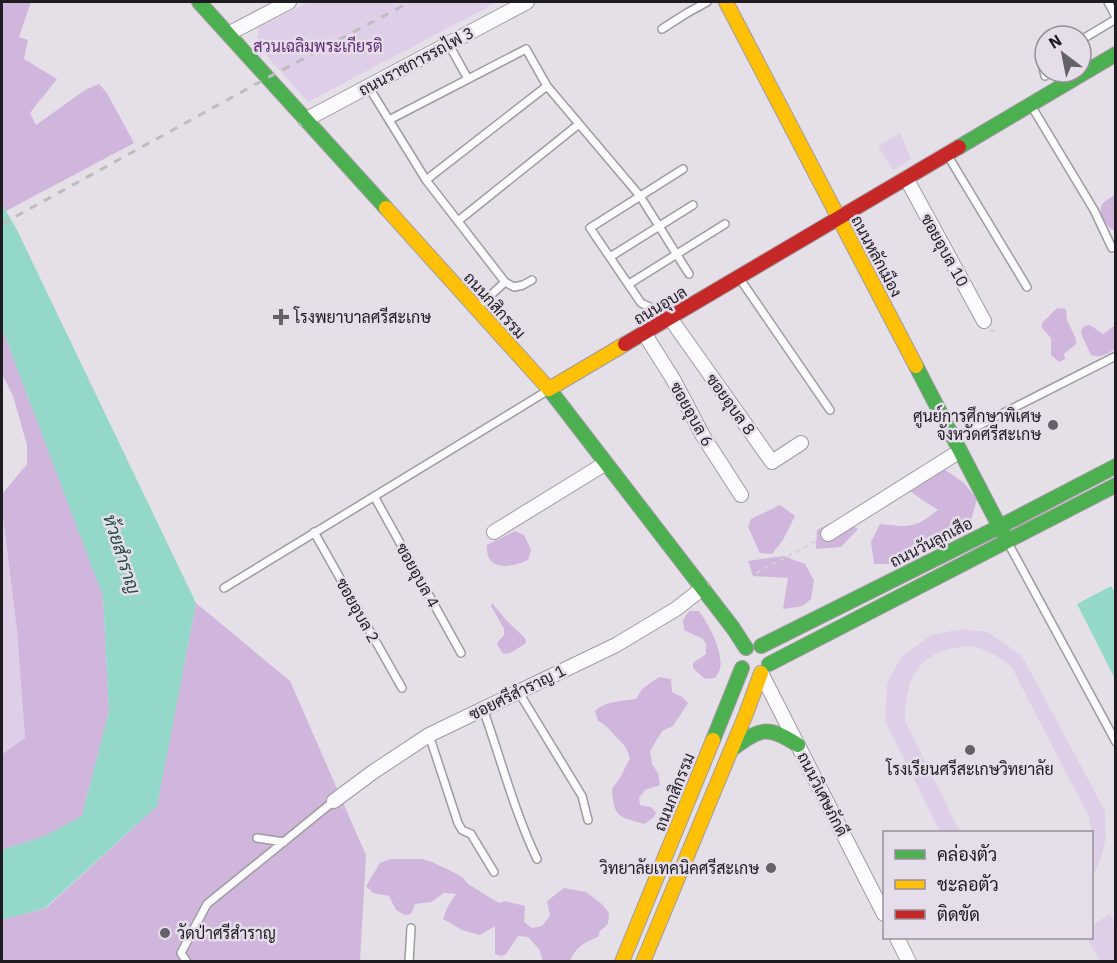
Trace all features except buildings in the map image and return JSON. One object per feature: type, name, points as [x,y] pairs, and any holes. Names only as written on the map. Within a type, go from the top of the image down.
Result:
[{"type":"main road","name":"ถนนกสิกรรม","points":[[199,2],[549,389],[703,588],[746,648]]},
{"type":"main road","name":"ถนนหลักเมือง","points":[[726,2],[1007,541]]},
{"type":"main road","name":"ถนนอุบล","points":[[549,389],[1116,54]]},
{"type":"main road","name":"ถนนวันลูกเสือ","points":[[760,646],[1116,466]]},
{"type":"main road","name":"ถนนวันลูกเสือ","points":[[765,669],[1116,485]]},
{"type":"main road","points":[[643,962],[770,660],[767,651],[760,646],[753,645],[746,648],[740,657],[742,668],[748,674],[753,675],[765,669]]},
{"type":"main road","name":"ถนนกสิกรรม","points":[[622,962],[742,668]]},
{"type":"main road","points":[[727,707],[746,714]]},
{"type":"main road","points":[[731,750],[765,729],[778,732],[798,745]]},
{"type":"street","points":[[228,34],[289,2]]},
{"type":"street","name":"ถนนราชการรถไฟ 3","points":[[304,120],[527,2]]},
{"type":"street","name":"ซอยอุบล 10","points":[[906,178],[984,321]]},
{"type":"street","name":"ซอยอุบล 8","points":[[669,318],[772,462],[801,443]]},
{"type":"street","name":"ซอยอุบล 6","points":[[644,333],[673,379],[703,436],[741,495]]},
{"type":"street","points":[[828,534],[957,445]]},
{"type":"street","points":[[494,532],[606,463]]},
{"type":"street","name":"ซอยศรีสำราญ 1","points":[[334,801],[429,735],[616,645],[666,615],[703,588]]},
{"type":"street","name":"ถนนวิเศษภักดี","points":[[765,669],[798,745],[883,910]]},
{"type":"street","points":[[898,939],[909,962]]},
{"type":"lane","points":[[662,29],[707,2]]},
{"type":"lane","points":[[1093,32],[1116,18],[1108,2]]},
{"type":"lane","points":[[448,43],[468,79]]},
{"type":"lane","points":[[389,120],[526,49],[547,86],[639,196],[689,274]]},
{"type":"lane","points":[[369,86],[426,180],[505,282],[514,287],[532,280]]},
{"type":"lane","points":[[426,180],[547,86]]},
{"type":"lane","points":[[1031,104],[1094,210],[1112,248]]},
{"type":"lane","points":[[458,222],[579,124]]},
{"type":"lane","points":[[947,154],[1027,287]]},
{"type":"lane","points":[[652,308],[641,303],[610,257],[595,242],[590,228],[683,169]]},
{"type":"lane","points":[[610,257],[693,205]]},
{"type":"lane","points":[[629,284],[725,224]]},
{"type":"lane","points":[[739,277],[830,410]]},
{"type":"lane","points":[[476,309],[505,282]]},
{"type":"lane","points":[[957,445],[1116,356]]},
{"type":"lane","name":"ถนนอุบล","points":[[224,588],[549,389]]},
{"type":"lane","name":"ซอยอุบล 4","points":[[374,496],[461,653]]},
{"type":"lane","name":"ซอยอุบล 2","points":[[314,532],[323,553],[402,688]]},
{"type":"lane","points":[[1007,541],[1115,741]]},
{"type":"lane","points":[[519,691],[582,796],[588,820]]},
{"type":"lane","points":[[483,709],[518,814],[537,859]]},
{"type":"lane","points":[[429,735],[458,823],[462,830],[471,834],[494,872]]},
{"type":"lane","points":[[187,962],[182,953],[207,904],[334,801]]},
{"type":"lane","points":[[257,838],[284,842]]},
{"type":"lane","points":[[409,962],[411,928]]},
{"type":"path","points":[[756,573],[828,534]]},
{"type":"green space","name":"สวนเฉลิมพระเกียรติ","points":[[308,2],[497,2],[308,102],[256,44],[259,28]]},
{"type":"green space","points":[[900,133],[911,159],[893,170],[878,146]]},
{"type":"green space","points":[[2,508],[17,631],[25,739],[2,753]]},
{"type":"green space","points":[[961,629],[988,632],[1022,656],[1105,811],[1106,837],[1100,862],[1093,875],[1093,831],[1091,831],[1089,817],[1011,666],[989,652],[971,646],[950,649],[927,659],[914,676],[907,697],[905,721],[960,831],[940,831],[885,721],[887,684],[901,657],[931,635]]},
{"type":"green space","points":[[1110,914],[1115,924],[1115,961],[1100,961],[1088,939],[1093,939],[1093,924]]},
{"type":"shaded area","points":[[2,2],[31,2],[19,37],[28,40],[24,59],[57,79],[30,113],[36,125],[85,90],[99,84],[107,93],[134,143],[6,211],[2,204]]},
{"type":"shaded area","points":[[1115,194],[1115,231],[1106,223],[1101,207]]},
{"type":"shaded area","points":[[1057,308],[1066,309],[1067,320],[1076,339],[1076,344],[1064,354],[1065,359],[1059,362],[1051,355],[1051,338],[1042,328],[1042,323]]},
{"type":"shaded area","points":[[1090,325],[1103,334],[1115,325],[1115,349],[1101,356],[1091,355],[1081,331],[1084,326]]},
{"type":"shaded area","points":[[2,328],[103,596],[109,711],[82,816],[45,836],[2,850],[2,754],[25,738],[17,631],[2,494],[27,464],[27,445],[13,396],[2,374]]},
{"type":"shaded area","points":[[941,467],[964,483],[977,499],[970,524],[941,535],[888,564],[874,564],[871,542],[880,524],[898,526],[917,524],[938,510],[905,487]]},
{"type":"shaded area","points":[[780,505],[795,516],[783,540],[772,554],[760,553],[748,527],[751,519]]},
{"type":"shaded area","points":[[833,522],[849,524],[858,529],[841,547],[816,549],[817,530]]},
{"type":"shaded area","points":[[515,531],[524,535],[531,550],[528,560],[507,566],[495,564],[490,560],[487,545]]},
{"type":"shaded area","points":[[784,556],[805,564],[814,580],[811,599],[803,606],[783,609],[788,578],[753,576],[748,561]]},
{"type":"shaded area","points":[[196,603],[290,681],[366,855],[360,961],[2,962],[2,920],[46,908],[157,806]]},
{"type":"shaded area","points":[[492,603],[525,638],[526,643],[507,654],[502,653],[497,643],[504,635],[504,629],[491,606]]},
{"type":"shaded area","points":[[689,611],[699,611],[714,638],[721,662],[715,678],[705,679],[693,668],[693,663],[706,654],[706,644],[703,639],[684,630],[683,620]]},
{"type":"shaded area","points":[[659,677],[671,679],[672,692],[688,703],[673,726],[662,731],[650,751],[660,785],[645,790],[639,798],[640,805],[651,807],[656,813],[644,824],[623,817],[616,811],[612,789],[630,758],[623,744],[598,721],[595,711],[609,703],[636,699],[643,688]]},
{"type":"shaded area","points":[[390,859],[422,859],[432,862],[462,877],[468,884],[499,903],[505,901],[525,906],[524,922],[532,928],[542,926],[550,916],[547,901],[564,888],[586,892],[603,905],[609,913],[608,924],[600,931],[598,937],[578,948],[570,961],[543,961],[539,949],[528,937],[518,936],[506,954],[501,956],[495,954],[495,926],[480,935],[462,930],[443,919],[456,894],[444,893],[431,902],[415,904],[411,914],[405,915],[396,910],[389,896],[373,893],[366,886],[380,863]]},
{"type":"water","name":"ห้วยสำราญ","points":[[2,204],[17,230],[196,603],[157,806],[45,908],[2,920],[2,850],[45,836],[82,816],[109,711],[103,596],[2,328]]},
{"type":"water","points":[[1111,586],[1116,595],[1115,679],[1077,604]]},
{"type":"railway","points":[[2,224],[410,2]]},
{"type":"traffic: fast","points":[[199,2],[386,208]]},
{"type":"traffic: fast","points":[[959,147],[1116,54]]},
{"type":"traffic: fast","points":[[916,366],[1007,541]]},
{"type":"traffic: fast","points":[[549,389],[746,648]]},
{"type":"traffic: fast","points":[[761,646],[1116,466]]},
{"type":"traffic: fast","points":[[769,664],[1116,485]]},
{"type":"traffic: fast","points":[[713,740],[742,668]]},
{"type":"traffic: fast","points":[[732,749],[757,733],[764,732],[779,734],[798,745]]},
{"type":"traffic: slow","points":[[726,2],[916,366]]},
{"type":"traffic: slow","points":[[386,208],[549,389],[625,344]]},
{"type":"traffic: slow","points":[[643,962],[761,673]]},
{"type":"traffic: slow","points":[[622,962],[713,740]]},
{"type":"traffic: jam","points":[[625,344],[959,147]]},
{"type":"place","name":"โรงพยาบาลศรีสะเกษ","points":[[281,317]]},
{"type":"place","name":"ศูนย์การศึกษาพิเศษ จังหวัดศรีสะเกษ","points":[[1053,425]]},
{"type":"place","name":"โรงเรียนศรีสะเกษวิทยาลัย","points":[[970,750]]},
{"type":"place","name":"วิทยาลัยเทคนิคศรีสะเกษ","points":[[771,868]]},
{"type":"place","name":"วัดป่าศรีสำราญ","points":[[165,933]]}]
